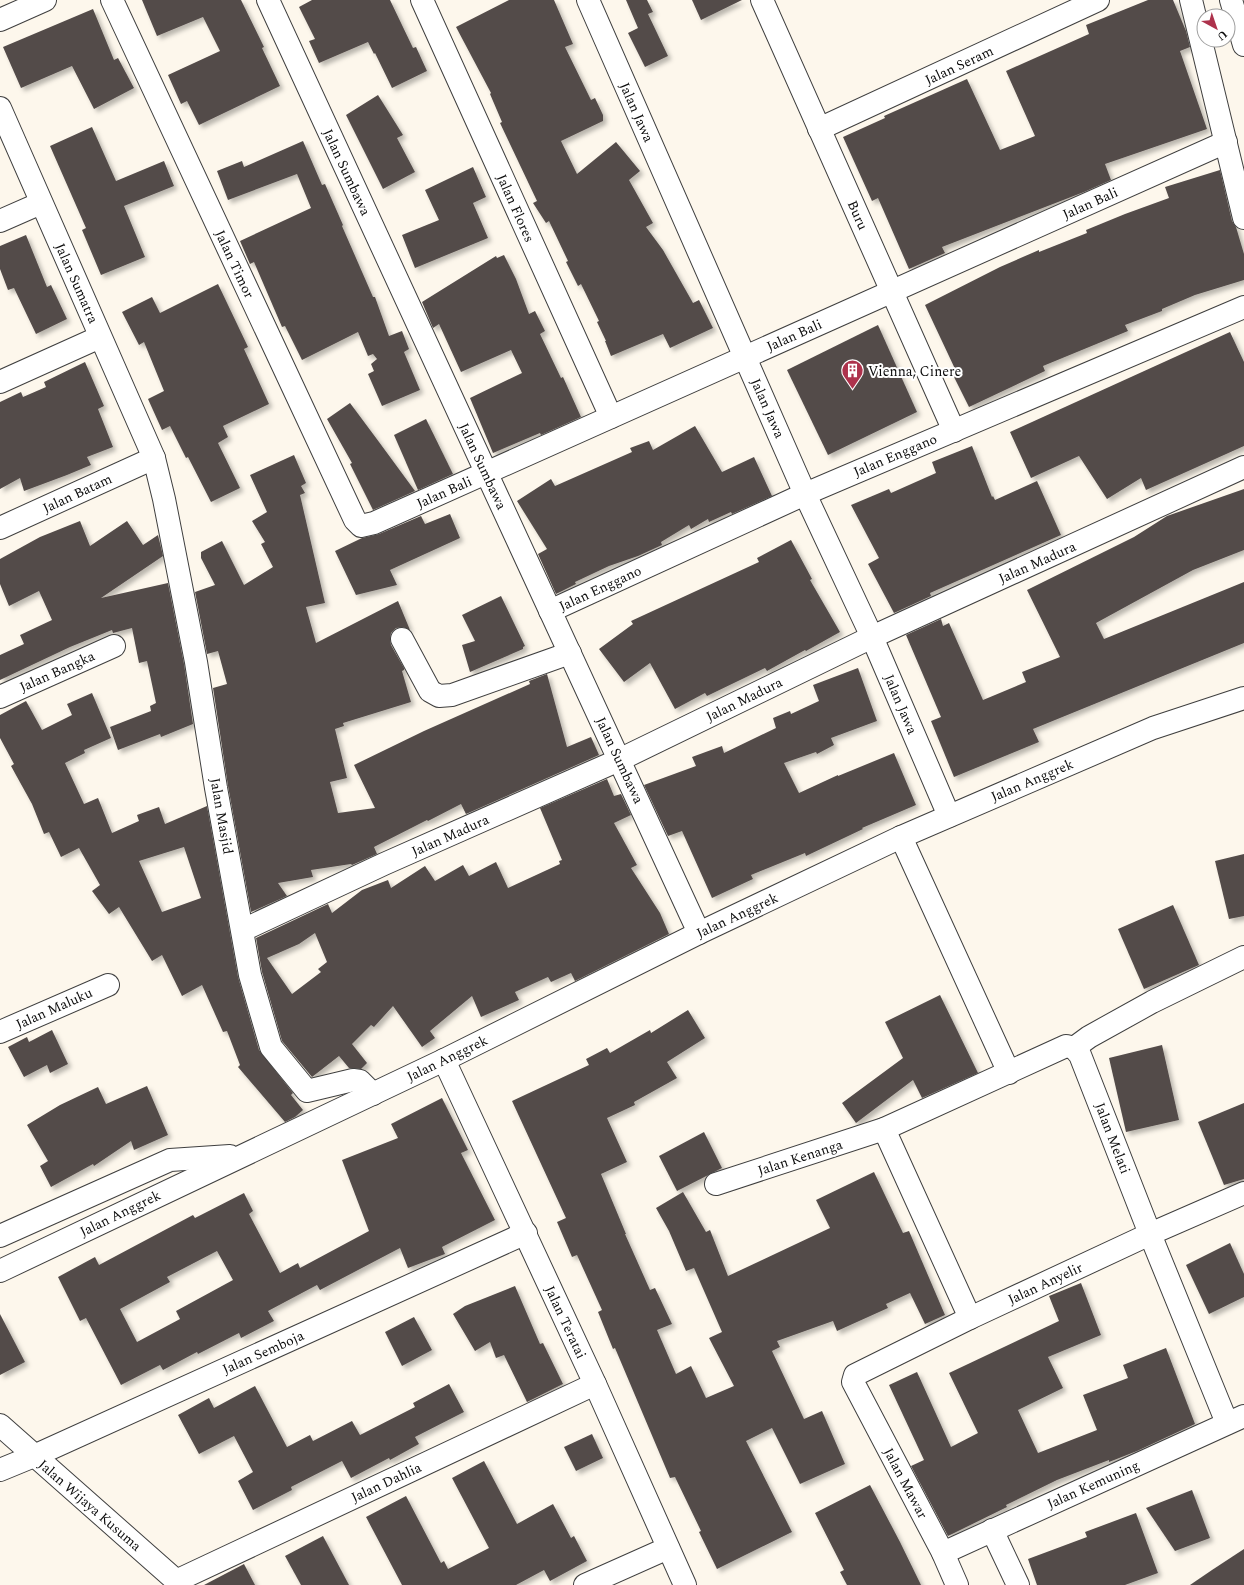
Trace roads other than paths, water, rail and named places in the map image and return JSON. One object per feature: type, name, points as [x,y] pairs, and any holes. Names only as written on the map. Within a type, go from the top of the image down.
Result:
[{"type":"street","points":[[0,20],[46,0]]},
{"type":"street","name":"Jalan Timor","points":[[112,0],[355,520],[361,526]]},
{"type":"street","name":"Jalan Sumbawa","points":[[268,0],[699,932]]},
{"type":"street","name":"Jalan Flores","points":[[422,0],[611,417]]},
{"type":"street","name":"Jalan Jawa","points":[[588,0],[806,494],[872,637],[949,816]]},
{"type":"street","name":"Buru","points":[[762,0],[954,431]]},
{"type":"street","name":"Jalan Seram","points":[[819,129],[1098,0]]},
{"type":"street","points":[[1190,0],[1244,218]]},
{"type":"street","points":[[1231,0],[1244,45]]},
{"type":"street","name":"Jalan Sumatra","points":[[0,108],[154,458]]},
{"type":"street","name":"Jalan Bali","points":[[361,526],[374,523],[1226,142]]},
{"type":"street","points":[[0,221],[42,203]]},
{"type":"street","name":"Jalan Enggano","points":[[550,611],[806,494],[1244,307]]},
{"type":"street","points":[[0,382],[100,337]]},
{"type":"street","name":"Jalan Batam","points":[[0,528],[154,458]]},
{"type":"street","name":"Jalan Masjid","points":[[154,458],[164,499],[196,662],[216,788],[250,975],[271,1047],[307,1091],[353,1080],[360,1081],[373,1094]]},
{"type":"street","name":"Jalan Madura","points":[[243,930],[384,864],[619,760],[872,637],[1244,468]]},
{"type":"street","points":[[402,639],[430,691],[440,696],[452,695],[570,654]]},
{"type":"street","name":"Jalan Bangka","points":[[0,697],[114,646]]},
{"type":"street","name":"Jalan Anggrek","points":[[0,1271],[444,1060],[699,932],[901,837],[1153,728],[1244,698]]},
{"type":"street","points":[[901,837],[1009,1073]]},
{"type":"street","points":[[970,1318],[884,1129],[1066,1046],[1074,1048],[1089,1037],[1152,1002],[1244,957]]},
{"type":"street","name":"Jalan Maluku","points":[[0,1032],[108,985]]},
{"type":"street","name":"Jalan Melati","points":[[1074,1048],[1080,1055],[1150,1234],[1236,1420]]},
{"type":"street","name":"Jalan Teratai","points":[[444,1060],[526,1233],[685,1585]]},
{"type":"street","name":"Jalan Kenanga","points":[[716,1184],[884,1129]]},
{"type":"street","name":"Jalan Anggrek","points":[[0,1236],[170,1160],[241,1156]]},
{"type":"street","name":"Jalan Anyelir","points":[[853,1382],[854,1376],[858,1372],[1150,1234],[1244,1193]]},
{"type":"street","name":"Jalan Semboja","points":[[0,1470],[34,1456],[526,1233]]},
{"type":"street","name":"Jalan Mawar","points":[[853,1382],[942,1552],[956,1585]]},
{"type":"street","name":"Jalan Dahlia","points":[[179,1583],[595,1384]]},
{"type":"street","name":"Jalan Kemuning","points":[[942,1552],[1236,1420]]},
{"type":"street","name":"Jalan Wijaya Kusuma","points":[[0,1425],[179,1583]]},
{"type":"street","points":[[992,1530],[1018,1585]]},
{"type":"street","points":[[585,1585],[668,1548]]},
{"type":"place","name":"Vienna, Cinere","points":[[852,390]]}]
